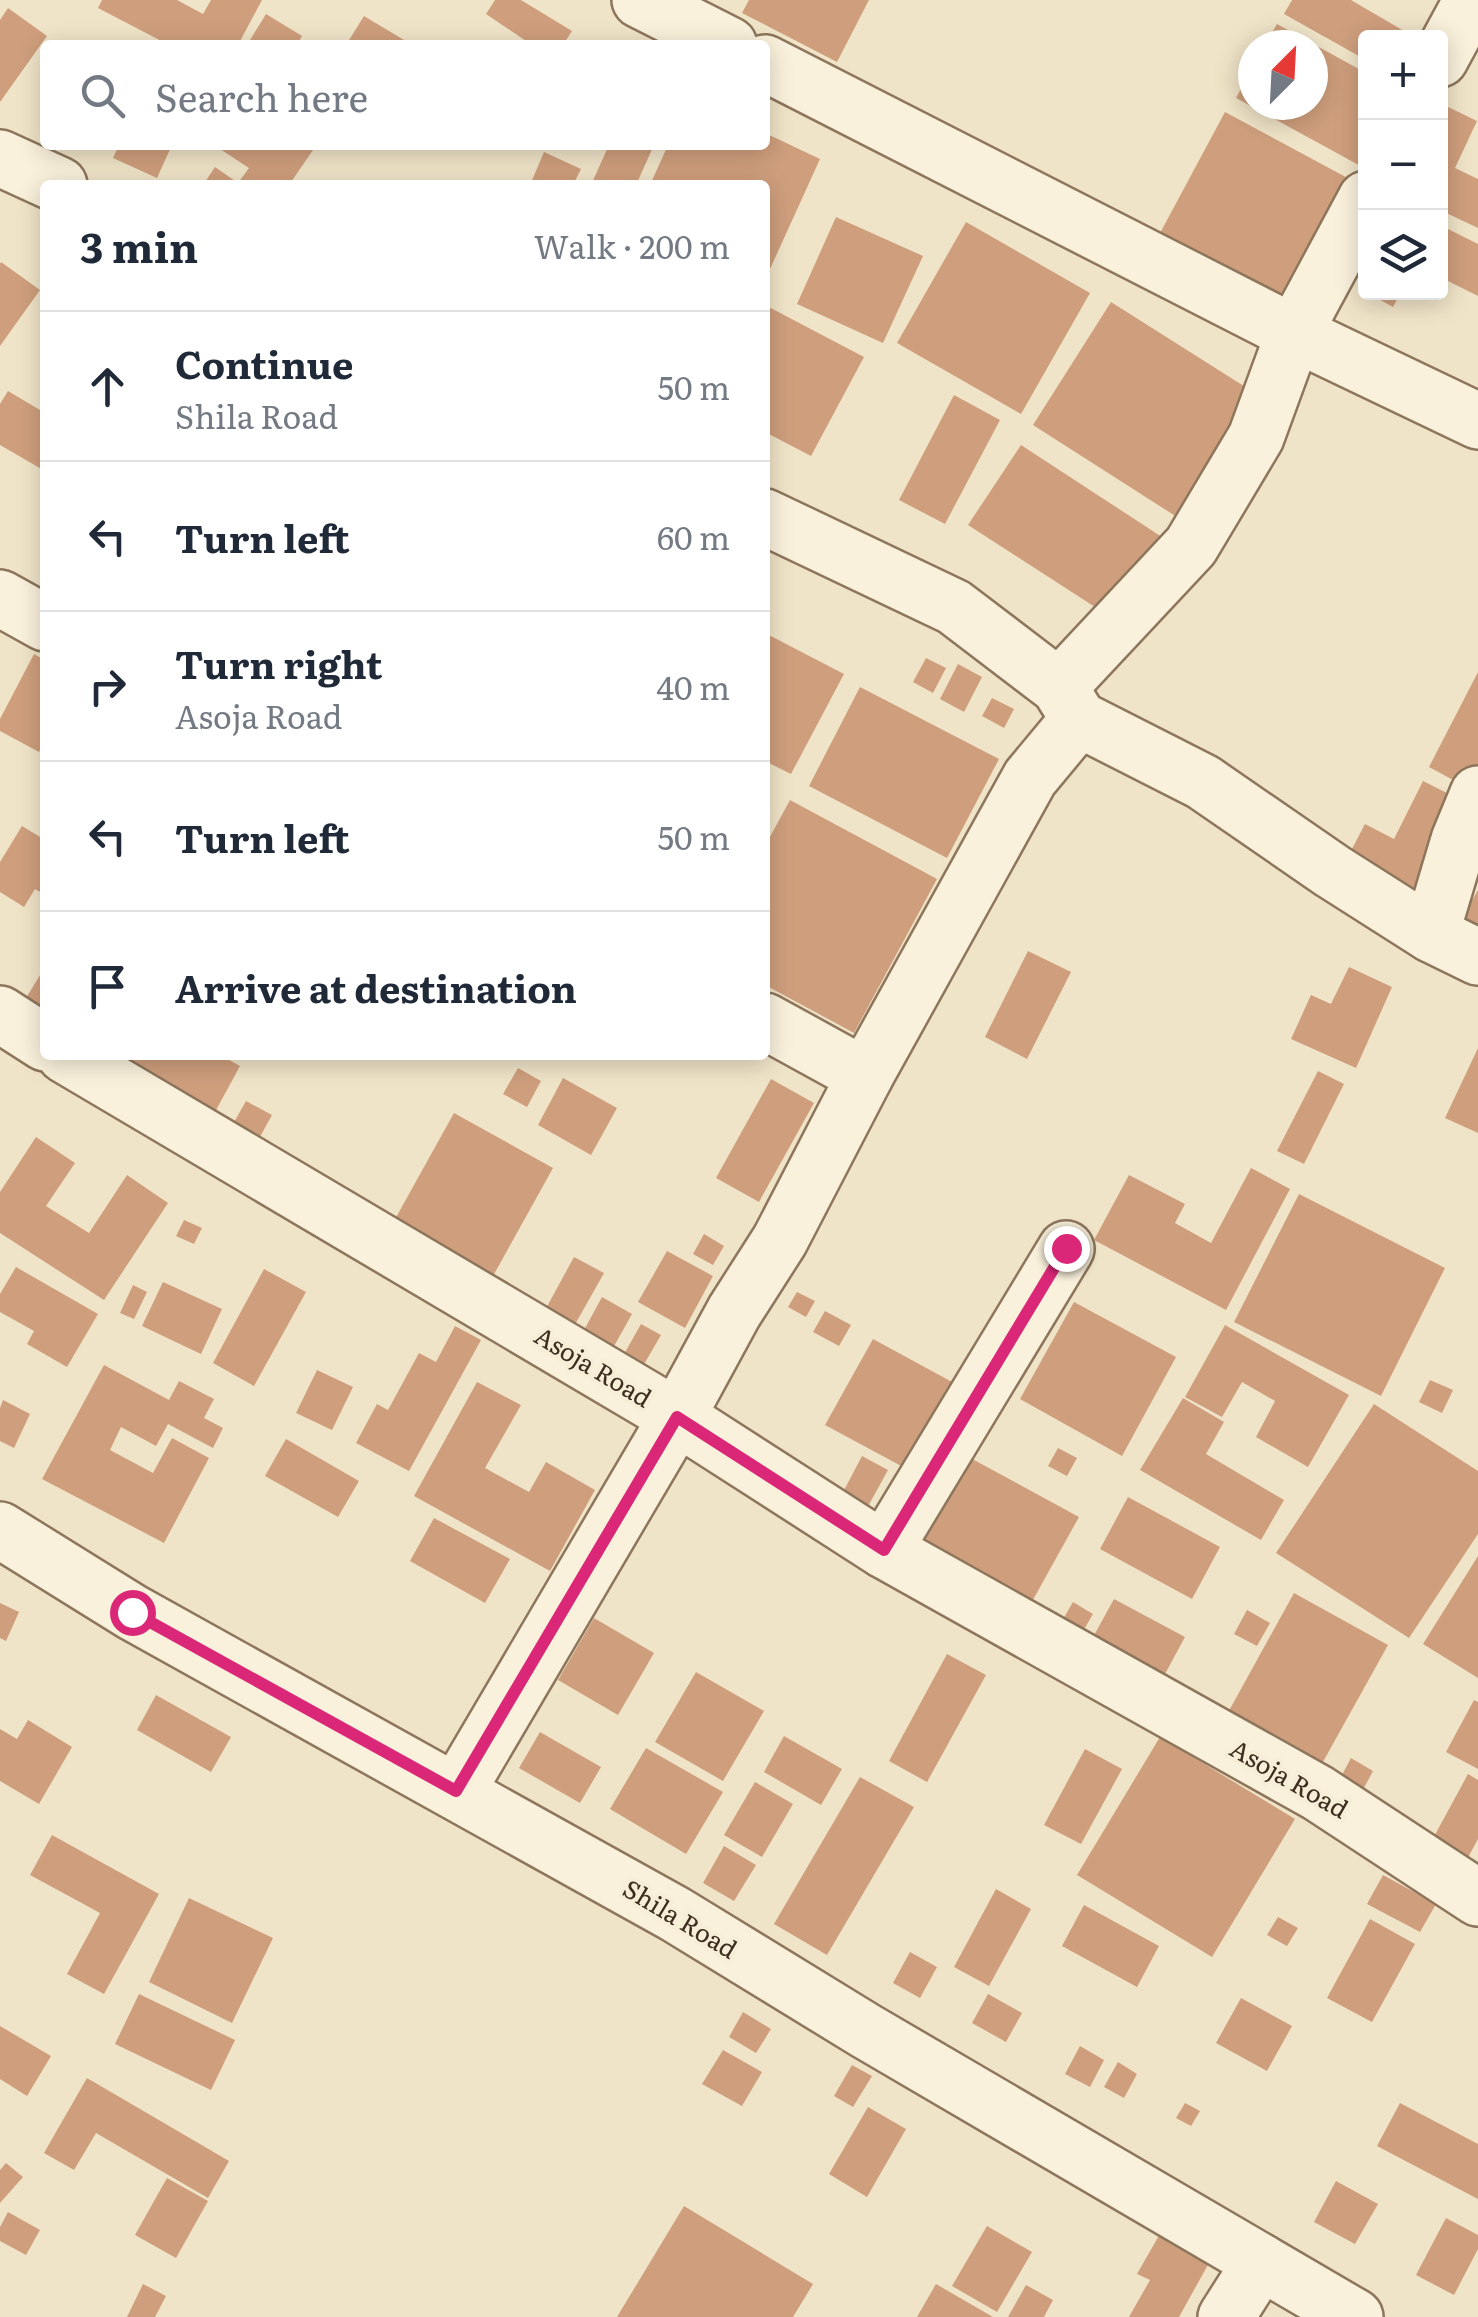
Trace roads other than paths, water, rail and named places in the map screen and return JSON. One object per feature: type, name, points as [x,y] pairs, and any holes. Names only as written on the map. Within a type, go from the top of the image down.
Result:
[{"type":"street","points":[[640,0],[719,40]]},
{"type":"street","points":[[770,66],[1294,333],[1478,421]]},
{"type":"street","points":[[0,158],[48,180]]},
{"type":"street","points":[[456,1791],[677,1417],[734,1312],[780,1240],[1069,703],[1190,546],[1256,437],[1294,333],[1360,210]]},
{"type":"street","points":[[770,519],[954,606],[1069,703],[1203,782],[1332,871],[1454,945],[1459,840],[1478,794]]},
{"type":"street","points":[[0,598],[40,620]]},
{"type":"street","points":[[0,1014],[40,1040]]},
{"type":"street","points":[[770,1024],[866,1076]]},
{"type":"street","name":"Asoja Road","points":[[73,1060],[677,1417],[884,1550],[1318,1794],[1478,1898]]},
{"type":"street","points":[[884,1550],[1066,1248]]},
{"type":"street","name":"Shila Road","points":[[0,1530],[132,1612],[675,1914],[866,2031],[1354,2317]]},
{"type":"street","points":[[1226,2317],[1261,2262]]}]
